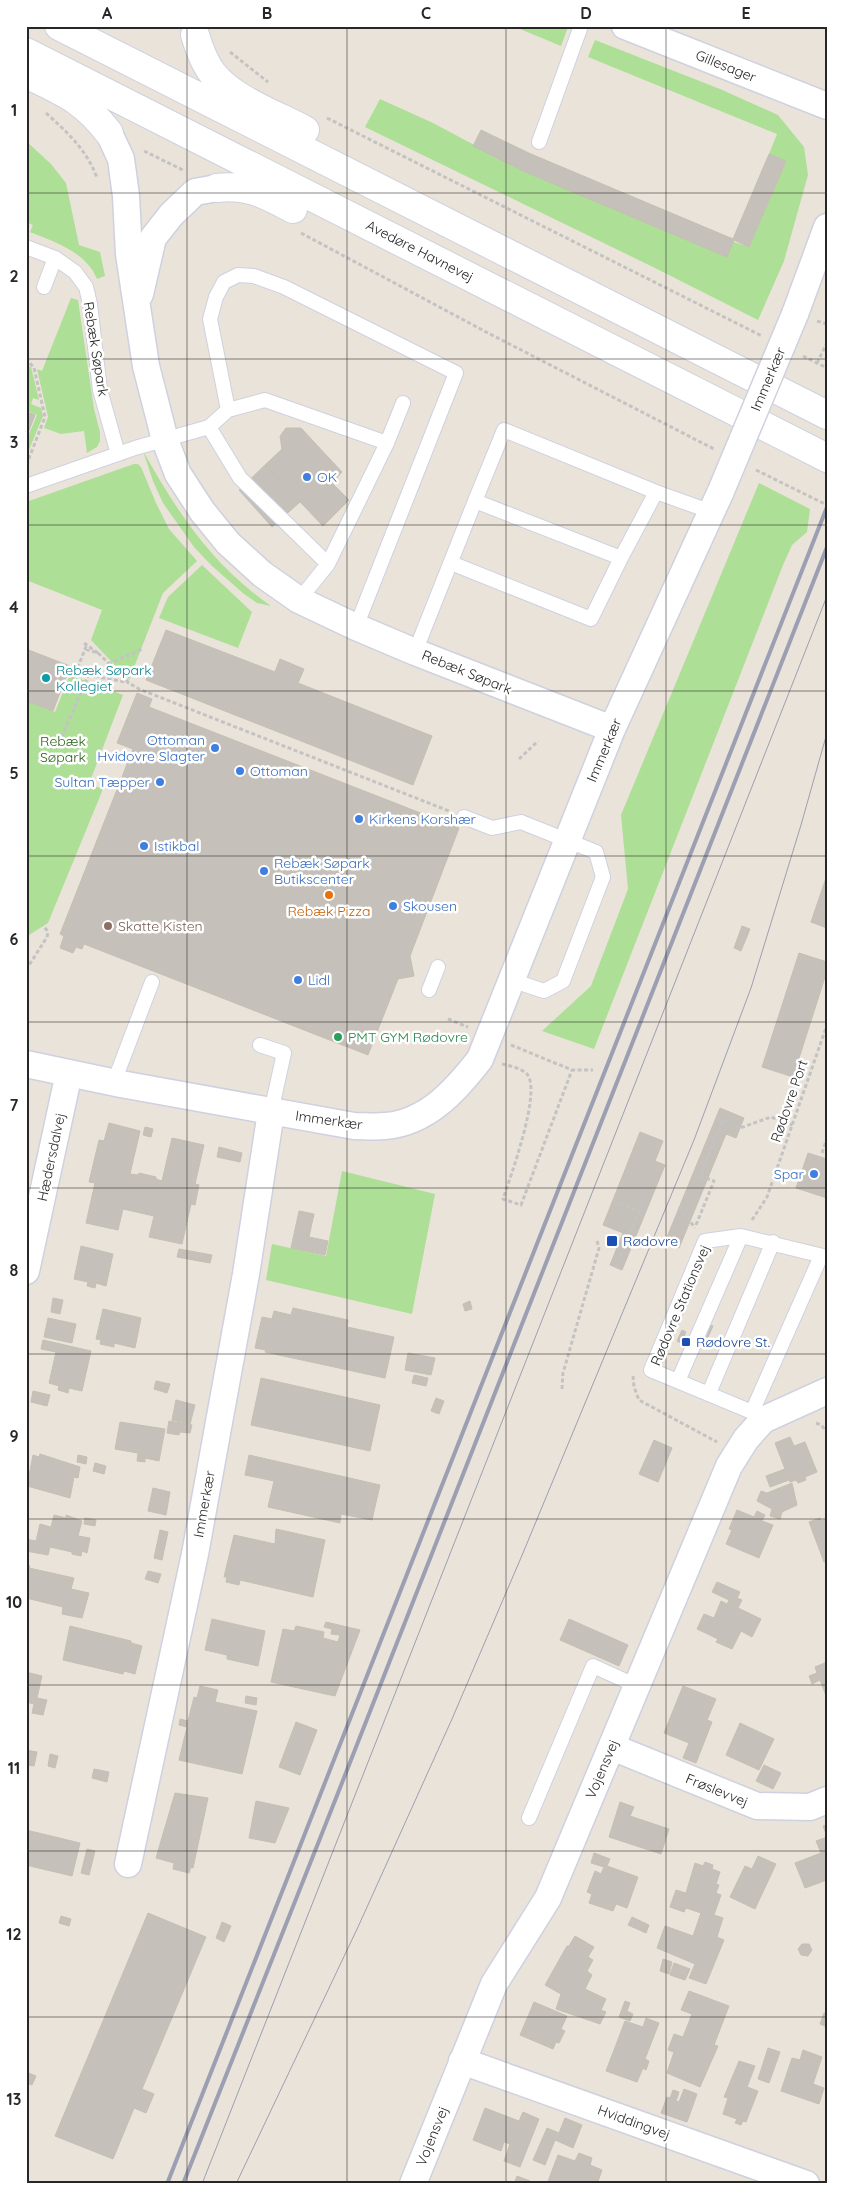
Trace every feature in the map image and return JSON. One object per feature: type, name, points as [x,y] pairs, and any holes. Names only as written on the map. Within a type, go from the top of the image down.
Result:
[{"type":"street","points":[[59,26],[827,415]]},
{"type":"street","name":"Gillesager","points":[[625,26],[827,106]]},
{"type":"street","points":[[194,31],[202,55],[213,74],[224,85],[239,96],[330,142],[417,208]]},
{"type":"street","name":"Avedøre Havnevej","points":[[26,52],[822,457]]},
{"type":"street","points":[[26,74],[333,229],[444,264]]},
{"type":"street","points":[[76,98],[95,115],[109,133]]},
{"type":"street","name":"Rebæk Søpark","points":[[109,133],[120,159],[126,196],[129,254],[146,366],[165,440],[178,474],[202,511],[228,543],[262,574],[299,600],[356,628],[612,729]]},
{"type":"street","points":[[217,188],[234,185],[259,191]]},
{"type":"street","name":"Rebæk Søpark","points":[[137,305],[153,238],[171,215],[195,192],[217,188]]},
{"type":"street","name":"Immerkær","points":[[26,1064],[271,1112],[354,1126],[387,1126],[414,1119],[441,1103],[463,1081],[480,1059],[612,729],[716,502],[807,318],[827,227]]},
{"type":"street","name":"Hædersdalvej","points":[[26,1271],[69,1073]]},
{"type":"street","name":"Immerkær","points":[[128,1864],[195,1554],[246,1274],[271,1112]]},
{"type":"street","name":"Vojensvej","points":[[413,2184],[494,1984],[548,1898],[729,1466],[757,1416],[827,1391]]},
{"type":"street","name":"Frøslevvej","points":[[612,1747],[757,1806],[810,1807],[827,1800]]},
{"type":"street","name":"Hviddingvej","points":[[462,2061],[806,2184]]},
{"type":"lane","points":[[539,142],[581,26]]},
{"type":"lane","name":"Rebæk Søpark","points":[[26,246],[55,258],[75,272],[86,287],[90,304],[100,390],[118,454]]},
{"type":"lane","points":[[44,287],[55,258]]},
{"type":"lane","points":[[228,410],[210,319],[216,297],[224,282],[238,275],[254,276],[300,294],[456,373],[356,628]]},
{"type":"lane","points":[[26,486],[118,454],[209,427],[228,410],[265,400],[386,443]]},
{"type":"lane","points":[[299,600],[328,564],[403,403]]},
{"type":"lane","points":[[209,427],[240,478],[328,564]]},
{"type":"lane","points":[[415,652],[504,430],[656,492],[716,502]]},
{"type":"lane","points":[[451,563],[591,618],[656,492]]},
{"type":"lane","points":[[475,501],[621,558]]},
{"type":"lane","points":[[464,816],[492,828],[521,822],[596,852],[602,877],[563,981],[544,991],[511,980]]},
{"type":"lane","points":[[429,990],[438,967]]},
{"type":"lane","points":[[114,1082],[152,982]]},
{"type":"lane","points":[[260,1045],[284,1053],[271,1112]]},
{"type":"lane","points":[[678,1381],[741,1236]]},
{"type":"lane","name":"Rødovre Stationsvej","points":[[757,1416],[651,1370],[705,1241],[741,1236],[773,1242],[824,1256]]},
{"type":"lane","points":[[709,1394],[773,1242]]},
{"type":"lane","points":[[757,1416],[824,1256]]},
{"type":"lane","points":[[529,1818],[593,1666],[637,1686]]},
{"type":"path","points":[[194,31],[232,54],[270,84]]},
{"type":"path","points":[[41,109],[69,134],[92,163],[100,185]]},
{"type":"path","points":[[326,118],[764,337]]},
{"type":"path","points":[[142,150],[217,188]]},
{"type":"path","points":[[295,229],[496,337],[719,452]]},
{"type":"path","points":[[807,318],[827,324]]},
{"type":"path","points":[[817,363],[827,343]]},
{"type":"path","points":[[799,354],[827,368]]},
{"type":"path","points":[[26,358],[34,368],[45,417],[26,466]]},
{"type":"path","points":[[753,468],[827,505]]},
{"type":"path","points":[[68,692],[86,643],[129,683]]},
{"type":"path","points":[[85,649],[98,653]]},
{"type":"path","points":[[108,664],[142,649]]},
{"type":"path","points":[[76,671],[88,676],[115,679],[129,683],[464,816]]},
{"type":"path","points":[[59,743],[88,676]]},
{"type":"path","points":[[519,759],[538,741]]},
{"type":"path","points":[[26,970],[47,937],[48,932],[44,925]]},
{"type":"path","name":"Rødovre Port","points":[[741,1236],[767,1197],[827,1025]]},
{"type":"path","points":[[530,1052],[572,1070],[593,1070]]},
{"type":"path","points":[[480,1059],[516,1068],[527,1074],[531,1082],[532,1094],[517,1158],[503,1199],[521,1205],[572,1070]]},
{"type":"path","points":[[716,1118],[740,1128],[771,1117],[792,1125]]},
{"type":"path","points":[[695,1228],[714,1182],[700,1176],[723,1122]]},
{"type":"path","points":[[822,1153],[827,1138]]},
{"type":"path","points":[[616,1268],[646,1194]]},
{"type":"path","points":[[620,1204],[645,1214]]},
{"type":"path","points":[[679,1207],[705,1241]]},
{"type":"path","points":[[562,1390],[563,1373],[599,1248],[597,1241]]},
{"type":"path","points":[[821,1425],[827,1432]]},
{"type":"green space","points":[[513,26],[566,26],[568,27],[561,46]]},
{"type":"green space","points":[[595,40],[720,89],[778,115],[804,147],[808,175],[784,261],[758,320],[365,127],[380,99],[433,123],[523,171],[749,247],[786,161],[769,154],[777,134],[588,57]]},
{"type":"green space","points":[[26,141],[51,164],[66,183],[79,245],[100,252],[105,276],[97,279],[92,270],[78,255],[59,244],[30,232],[33,225],[26,222]]},
{"type":"green space","points":[[71,298],[78,300],[94,409],[100,432],[100,441],[97,447],[87,453],[84,431],[61,434],[44,428],[48,417],[37,369],[42,371]]},
{"type":"green space","points":[[26,365],[31,367],[39,400],[33,398],[31,404],[41,408],[43,416],[26,457],[26,441],[37,415],[26,411]]},
{"type":"green space","points":[[143,451],[183,516],[213,555],[250,590],[271,606],[257,603],[244,594],[194,547],[163,503]]},
{"type":"green space","points":[[138,464],[141,467],[169,529],[197,561],[163,593],[129,680],[91,640],[102,610],[26,580],[26,502]]},
{"type":"green space","points":[[759,483],[810,509],[807,532],[792,545],[783,565],[594,1049],[542,1031],[591,986],[628,889],[621,815]]},
{"type":"green space","points":[[202,565],[252,612],[238,648],[159,618],[168,597]]},
{"type":"green space","name":"Rebæk Søpark","points":[[70,675],[123,695],[89,784],[103,789],[48,923],[29,935],[26,934],[26,701],[55,712]]},
{"type":"green space","points":[[342,1171],[435,1194],[412,1314],[266,1280],[272,1244],[326,1256]]},
{"type":"building","points":[[481,130],[531,154],[733,239],[769,154],[786,161],[749,247],[734,240],[727,257],[523,171],[473,146]]},
{"type":"building","points":[[26,412],[35,415],[26,438]]},
{"type":"building","name":"OK","points":[[286,428],[301,428],[342,472],[332,483],[349,500],[323,526],[265,465],[282,449],[280,436]]},
{"type":"building","points":[[265,465],[300,502],[272,527],[239,490]]},
{"type":"building","points":[[166,630],[275,672],[280,659],[304,669],[298,683],[432,736],[413,785],[146,680]]},
{"type":"building","name":"Rebæk Søpark Kollegiet","points":[[26,649],[70,666],[53,711],[26,701]]},
{"type":"building","name":"Rebæk Søpark Butikscenter","points":[[137,693],[152,699],[149,707],[459,828],[410,956],[414,976],[398,979],[368,1055],[84,944],[82,949],[76,947],[73,953],[60,948],[64,936],[60,934],[133,749],[117,743]]},
{"type":"building","points":[[827,875],[827,928],[811,922]]},
{"type":"building","points":[[742,926],[750,929],[741,951],[734,948]]},
{"type":"building","points":[[799,953],[827,962],[827,971],[793,1077],[762,1067]]},
{"type":"building","points":[[720,1108],[744,1118],[736,1138],[726,1134],[679,1248],[665,1242]]},
{"type":"building","points":[[109,1123],[140,1131],[130,1174],[138,1175],[139,1173],[156,1177],[156,1179],[162,1181],[172,1138],[204,1145],[195,1184],[199,1185],[195,1205],[191,1204],[182,1244],[149,1237],[154,1216],[123,1209],[118,1230],[86,1223],[95,1183],[89,1182],[99,1140],[104,1141]]},
{"type":"building","points":[[145,1127],[153,1129],[151,1137],[143,1135]]},
{"type":"building","points":[[640,1132],[663,1141],[655,1161],[665,1165],[622,1270],[610,1265],[623,1233],[603,1225]]},
{"type":"building","points":[[219,1147],[242,1153],[240,1162],[217,1157]]},
{"type":"building","points":[[808,1153],[827,1159],[827,1198],[796,1188]]},
{"type":"building","points":[[299,1211],[314,1214],[309,1237],[328,1241],[325,1255],[291,1248]]},
{"type":"building","points":[[81,1246],[113,1254],[106,1286],[96,1283],[95,1288],[87,1286],[88,1282],[74,1279]]},
{"type":"building","points":[[179,1249],[212,1255],[210,1263],[177,1257]]},
{"type":"building","points":[[53,1298],[63,1300],[60,1314],[51,1312]]},
{"type":"building","points":[[470,1301],[472,1309],[465,1311],[463,1304]]},
{"type":"building","points":[[293,1308],[348,1320],[347,1327],[394,1337],[385,1378],[265,1352],[266,1350],[255,1348],[262,1317],[272,1319],[274,1311],[291,1315]]},
{"type":"building","points":[[103,1309],[141,1318],[135,1348],[114,1343],[114,1347],[100,1344],[101,1340],[96,1339]]},
{"type":"building","points":[[48,1318],[76,1324],[72,1343],[44,1337]]},
{"type":"building","points":[[708,1324],[713,1326],[708,1337],[703,1335]]},
{"type":"building","points":[[682,1330],[686,1332],[681,1343],[677,1341]]},
{"type":"building","points":[[43,1340],[91,1351],[82,1391],[69,1388],[68,1393],[58,1390],[59,1386],[49,1383],[56,1352],[41,1349]]},
{"type":"building","points":[[408,1353],[435,1358],[431,1375],[405,1370]]},
{"type":"building","points":[[414,1375],[428,1378],[426,1386],[412,1383]]},
{"type":"building","points":[[261,1378],[380,1405],[370,1451],[251,1425]]},
{"type":"building","points":[[156,1381],[170,1384],[167,1393],[154,1389]]},
{"type":"building","points":[[33,1391],[50,1395],[47,1406],[31,1402]]},
{"type":"building","points":[[436,1398],[444,1401],[439,1414],[431,1411]]},
{"type":"building","points":[[176,1400],[195,1405],[190,1424],[172,1420]]},
{"type":"building","points":[[169,1421],[192,1425],[190,1433],[180,1432],[179,1435],[167,1433]]},
{"type":"building","points":[[120,1422],[165,1429],[159,1461],[145,1458],[145,1462],[137,1461],[138,1453],[115,1449]]},
{"type":"building","points":[[790,1437],[794,1446],[805,1442],[817,1472],[805,1477],[806,1480],[798,1483],[796,1480],[790,1482],[789,1480],[770,1487],[766,1476],[785,1469],[775,1443]]},
{"type":"building","points":[[654,1440],[672,1448],[658,1482],[639,1474]]},
{"type":"building","points":[[40,1454],[80,1467],[78,1478],[74,1477],[70,1498],[27,1486],[33,1455],[39,1457]]},
{"type":"building","points":[[78,1455],[87,1457],[86,1464],[77,1462]]},
{"type":"building","points":[[249,1455],[380,1485],[372,1520],[341,1514],[340,1523],[268,1507],[274,1481],[245,1475]]},
{"type":"building","points":[[95,1463],[106,1466],[104,1474],[93,1471]]},
{"type":"building","points":[[792,1483],[797,1505],[782,1512],[780,1519],[770,1516],[772,1509],[757,1501],[761,1491],[767,1493]]},
{"type":"building","points":[[153,1488],[170,1492],[166,1515],[148,1511]]},
{"type":"building","points":[[737,1510],[754,1517],[757,1511],[765,1515],[762,1521],[773,1525],[759,1558],[726,1544],[732,1530],[729,1529]]},
{"type":"building","points":[[54,1515],[66,1518],[66,1515],[82,1521],[78,1536],[90,1538],[87,1553],[82,1551],[81,1556],[50,1547],[48,1555],[26,1551],[26,1539],[36,1541],[40,1524],[51,1527]]},
{"type":"building","points":[[85,1518],[96,1520],[95,1526],[84,1524]]},
{"type":"building","points":[[820,1518],[821,1521],[827,1519],[827,1561],[824,1562],[809,1522]]},
{"type":"building","points":[[276,1529],[325,1540],[313,1597],[240,1580],[239,1585],[226,1582],[227,1577],[224,1577],[234,1535],[275,1544]]},
{"type":"building","points":[[160,1530],[168,1532],[162,1560],[154,1558]]},
{"type":"building","points":[[26,1565],[30,1566],[29,1568],[74,1578],[71,1589],[89,1593],[82,1618],[62,1614],[63,1607],[26,1598]]},
{"type":"building","points":[[148,1571],[161,1574],[158,1583],[145,1579]]},
{"type":"building","points":[[717,1582],[740,1592],[737,1598],[742,1600],[738,1608],[761,1619],[752,1637],[741,1631],[732,1649],[716,1642],[718,1639],[697,1629],[704,1614],[714,1618],[721,1601],[727,1604],[729,1600],[712,1592]]},
{"type":"building","points":[[212,1619],[265,1631],[258,1666],[227,1659],[227,1655],[205,1650]]},
{"type":"building","points":[[569,1619],[628,1645],[619,1666],[560,1640]]},
{"type":"building","points":[[326,1622],[360,1630],[335,1696],[271,1682],[283,1629],[294,1631],[296,1626],[324,1632],[323,1638],[338,1642],[340,1635],[331,1634],[332,1629],[324,1627]]},
{"type":"building","points":[[70,1626],[131,1641],[131,1643],[142,1646],[135,1674],[124,1671],[123,1674],[63,1660]]},
{"type":"building","points":[[827,1662],[827,1698],[820,1680],[812,1684],[809,1676],[817,1673],[815,1667]]},
{"type":"building","points":[[26,1672],[42,1676],[37,1698],[47,1700],[43,1715],[32,1713],[34,1704],[26,1702]]},
{"type":"building","points":[[200,1686],[218,1690],[215,1702],[257,1711],[242,1774],[179,1760],[187,1727],[179,1725],[180,1719],[188,1721],[194,1697],[197,1698]]},
{"type":"building","points":[[683,1686],[716,1699],[707,1720],[712,1722],[696,1763],[683,1758],[689,1743],[664,1733]]},
{"type":"building","points":[[246,1696],[257,1698],[256,1705],[245,1703]]},
{"type":"building","points":[[296,1722],[317,1730],[300,1775],[279,1767]]},
{"type":"building","points":[[740,1723],[774,1739],[759,1770],[726,1755]]},
{"type":"building","points":[[26,1750],[37,1752],[34,1766],[26,1765]]},
{"type":"building","points":[[50,1754],[58,1756],[55,1768],[48,1766]]},
{"type":"building","points":[[764,1765],[781,1773],[773,1789],[756,1781]]},
{"type":"building","points":[[94,1769],[109,1772],[107,1782],[92,1778]]},
{"type":"building","points":[[175,1793],[208,1798],[193,1868],[191,1867],[189,1873],[173,1869],[174,1863],[156,1858]]},
{"type":"building","points":[[256,1801],[289,1808],[275,1843],[249,1838]]},
{"type":"building","points":[[620,1802],[634,1807],[630,1816],[669,1829],[661,1854],[609,1837]]},
{"type":"building","points":[[827,1825],[827,1836],[823,1826]]},
{"type":"building","points":[[26,1830],[80,1843],[72,1876],[26,1865]]},
{"type":"building","points":[[827,1837],[827,1880],[805,1888],[795,1863],[821,1853],[816,1841]]},
{"type":"building","points":[[87,1849],[95,1851],[89,1875],[81,1873]]},
{"type":"building","points":[[594,1853],[610,1859],[607,1866],[638,1877],[627,1908],[616,1904],[613,1911],[589,1903],[592,1894],[587,1892],[595,1871],[601,1874],[604,1867],[591,1863]]},
{"type":"building","points":[[758,1856],[776,1864],[755,1909],[730,1897],[745,1866],[752,1869]]},
{"type":"building","points":[[705,1862],[713,1865],[712,1869],[720,1872],[716,1884],[719,1885],[716,1893],[721,1895],[714,1915],[723,1918],[717,1937],[724,1940],[706,1984],[689,1978],[695,1964],[657,1948],[665,1926],[693,1936],[701,1913],[686,1908],[684,1912],[670,1907],[676,1890],[686,1893],[695,1863],[703,1866]]},
{"type":"building","points":[[148,1913],[206,1937],[142,2089],[154,2094],[146,2113],[134,2108],[113,2159],[55,2136]]},
{"type":"building","points":[[61,1916],[71,1919],[69,1926],[59,1923]]},
{"type":"building","points":[[632,1917],[649,1925],[646,1933],[628,1925]]},
{"type":"building","points":[[222,1922],[231,1926],[224,1942],[216,1938]]},
{"type":"building","points":[[575,1936],[594,1947],[588,1957],[593,1960],[587,1971],[592,1975],[585,1989],[606,1999],[601,2010],[606,2012],[600,2024],[556,2009],[561,1994],[545,1985],[567,1946],[569,1946]]},
{"type":"building","points":[[802,1944],[809,1944],[812,1950],[808,1956],[801,1955],[798,1949]]},
{"type":"building","points":[[663,1959],[672,1962],[669,1974],[660,1971]]},
{"type":"building","points":[[674,1963],[690,1969],[685,1980],[670,1975]]},
{"type":"building","points":[[689,1991],[729,2006],[714,2045],[718,2046],[700,2087],[667,2073],[674,2052],[668,2050],[674,2034],[683,2037],[692,2014],[681,2010]]},
{"type":"building","points":[[625,2001],[630,2003],[627,2011],[633,2014],[630,2021],[619,2017]]},
{"type":"building","points":[[534,2002],[567,2016],[561,2029],[565,2031],[559,2043],[556,2042],[553,2049],[520,2035]]},
{"type":"building","points":[[824,2013],[827,2014],[827,2027],[820,2024]]},
{"type":"building","points":[[646,2018],[659,2023],[645,2059],[649,2061],[646,2070],[643,2068],[637,2082],[606,2071],[625,2021],[643,2027]]},
{"type":"building","points":[[768,2048],[780,2052],[769,2083],[758,2079]]},
{"type":"building","points":[[803,2050],[822,2057],[813,2084],[824,2088],[819,2104],[781,2091],[792,2058],[800,2060]]},
{"type":"building","points":[[739,2061],[755,2066],[747,2087],[758,2091],[746,2122],[743,2121],[741,2125],[735,2123],[737,2119],[723,2114],[728,2098],[724,2097]]},
{"type":"building","points":[[26,2072],[36,2076],[32,2085],[26,2083]]},
{"type":"building","points":[[684,2089],[697,2094],[687,2122],[661,2113],[667,2097],[670,2098],[673,2090],[679,2092],[676,2101],[679,2102]]},
{"type":"building","points":[[485,2108],[519,2121],[523,2112],[539,2119],[520,2167],[504,2161],[510,2144],[504,2142],[501,2151],[473,2140]]},
{"type":"building","points":[[565,2118],[582,2125],[573,2148],[555,2140],[545,2165],[533,2160],[547,2128],[559,2133]]},
{"type":"building","points":[[579,2153],[592,2158],[590,2165],[602,2170],[597,2184],[547,2184],[558,2155],[575,2161]]},
{"type":"building","points":[[517,2176],[530,2181],[528,2184],[514,2184]]},
{"type":"tram line","points":[[202,2184],[827,596]]},
{"type":"tram line","points":[[236,2184],[358,1927],[452,1719],[694,1140],[751,988],[827,733]]},
{"type":"railway","points":[[167,2184],[827,507]]},
{"type":"railway","points":[[183,2184],[827,547]]},
{"type":"place","name":"OK","points":[[307,477]]},
{"type":"place","name":"Rebæk Søpark Kollegiet","points":[[46,678]]},
{"type":"place","name":"Ottoman Hvidovre Slagter","points":[[215,748]]},
{"type":"place","name":"Ottoman","points":[[240,771]]},
{"type":"place","name":"Sultan Tæpper","points":[[160,782]]},
{"type":"place","name":"Kirkens Korshær","points":[[359,819]]},
{"type":"place","name":"Istikbal","points":[[144,846]]},
{"type":"place","name":"Rebæk Søpark Butikscenter","points":[[264,871]]},
{"type":"place","name":"Rebæk Pizza","points":[[329,895]]},
{"type":"place","name":"Skousen","points":[[393,906]]},
{"type":"place","name":"Skatte Kisten","points":[[108,926]]},
{"type":"place","name":"Lidl","points":[[298,980]]},
{"type":"place","name":"PMT GYM Rødovre","points":[[338,1037]]},
{"type":"place","name":"Spar","points":[[814,1174]]},
{"type":"place","name":"Rødovre","points":[[612,1241]]},
{"type":"place","name":"Rødovre St.","points":[[686,1342]]}]
